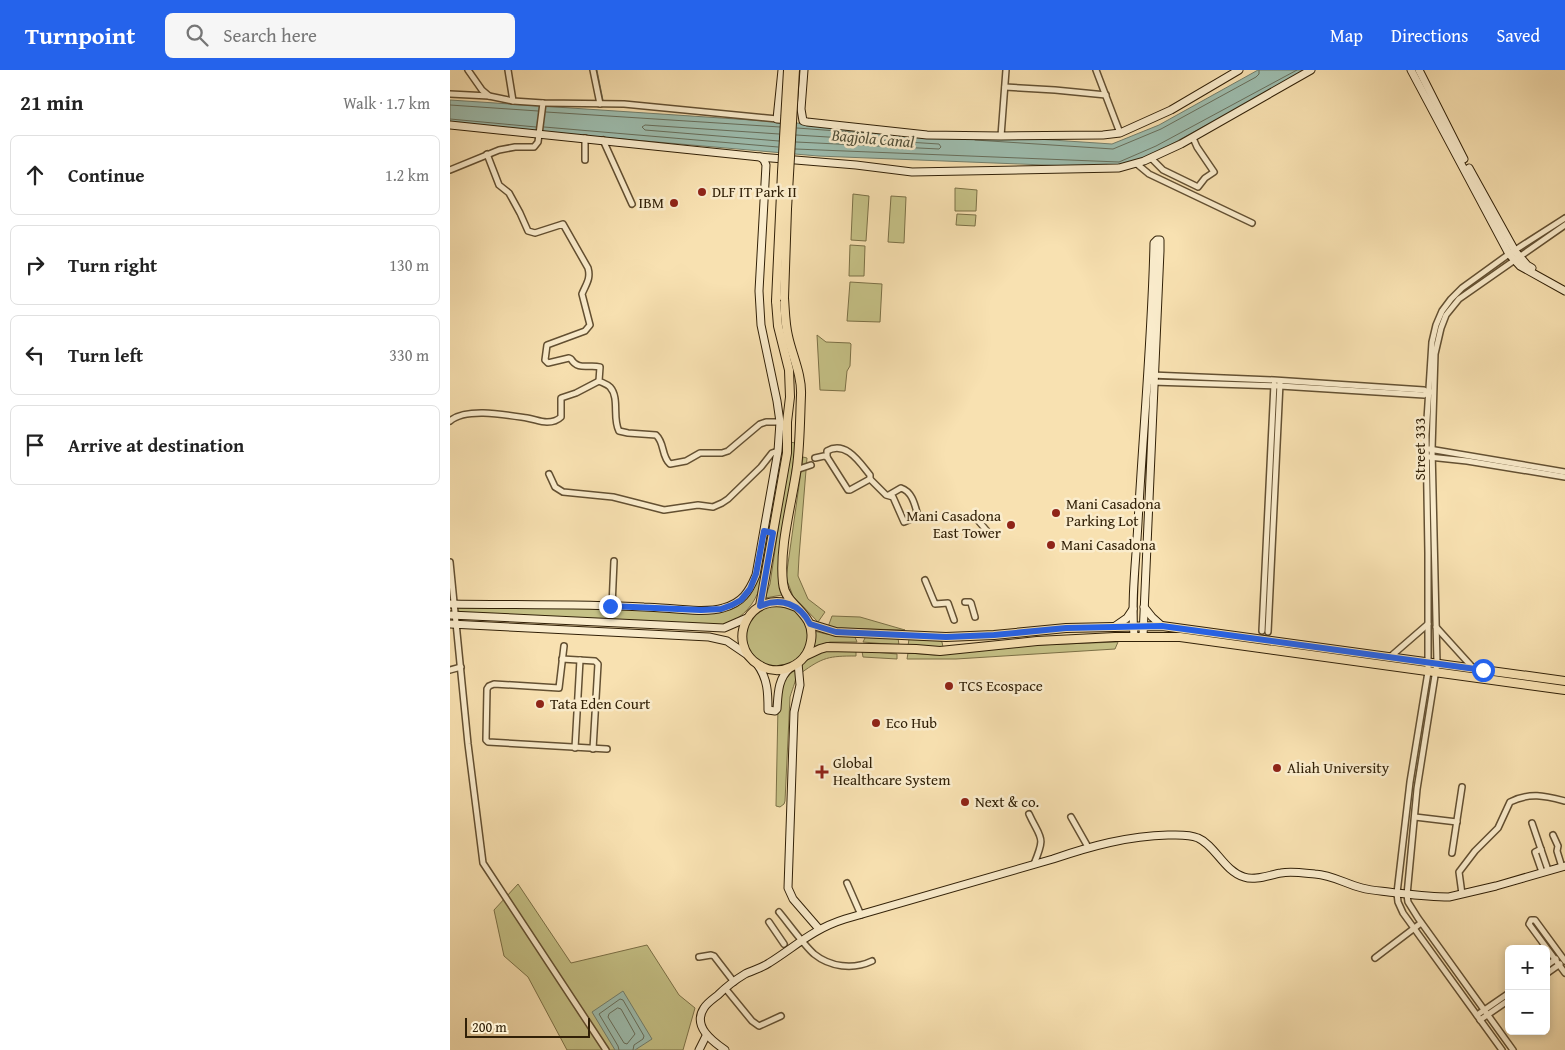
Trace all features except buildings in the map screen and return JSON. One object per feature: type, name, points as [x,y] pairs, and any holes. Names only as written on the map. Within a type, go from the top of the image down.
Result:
[{"type":"main road","points":[[788,70],[780,300],[801,393],[796,470],[782,570],[786,595],[810,624],[811,641],[805,656]]},
{"type":"main road","points":[[760,606],[787,453],[787,422],[790,397],[789,370],[778,326],[796,70]]},
{"type":"main road","points":[[796,607],[778,601],[769,602],[760,606],[748,618],[742,633],[745,649],[756,664],[773,670],[791,668],[805,656],[827,647],[940,651],[1037,641],[1134,636],[1180,637],[1565,690]]},
{"type":"main road","points":[[810,624],[836,632],[946,637],[994,635],[1066,628],[1162,626],[1565,680]]},
{"type":"street","points":[[468,70],[488,96]]},
{"type":"street","points":[[508,70],[513,101]]},
{"type":"street","points":[[593,70],[600,104]]},
{"type":"street","points":[[777,119],[782,70]]},
{"type":"street","points":[[803,121],[801,108],[804,70]]},
{"type":"street","points":[[1001,136],[1006,70]]},
{"type":"street","points":[[1096,70],[1120,133]]},
{"type":"street","points":[[450,94],[488,96],[513,101],[543,103],[624,104],[927,135],[1103,135],[1120,133],[1171,110],[1239,70]]},
{"type":"street","points":[[450,125],[912,172],[1108,169],[1137,164],[1193,138],[1311,70]]},
{"type":"street","points":[[1412,70],[1520,266],[1565,290]]},
{"type":"street","points":[[1419,70],[1514,256],[1565,285]]},
{"type":"street","points":[[1005,87],[1106,95]]},
{"type":"street","points":[[450,170],[487,154],[507,148],[534,147],[538,142],[543,103]]},
{"type":"street","points":[[584,138],[585,160]]},
{"type":"street","points":[[1151,158],[1163,170],[1198,187],[1205,178],[1214,172],[1193,138]]},
{"type":"street","points":[[603,140],[632,204]]},
{"type":"street","points":[[487,154],[499,185],[509,193],[528,230],[535,233],[563,224],[588,268],[589,280],[582,294],[590,326],[585,331],[546,345],[544,360],[548,363],[569,358],[578,366],[599,366],[601,370],[599,381]]},
{"type":"street","points":[[452,604],[721,609],[741,600],[750,589],[756,574],[764,531],[778,451],[780,422],[759,309],[766,165],[760,157]]},
{"type":"street","points":[[1137,164],[1150,174],[1252,223]]},
{"type":"street","points":[[1565,218],[1469,290],[1446,315],[1435,354],[1426,435],[1429,457],[1467,461],[1565,477]]},
{"type":"street","points":[[1514,256],[1565,224]]},
{"type":"street","points":[[1134,636],[1142,455],[1152,378],[1160,240],[1155,240],[1154,243],[1152,378],[1153,396],[1143,636]]},
{"type":"street","points":[[1152,378],[1277,383],[1424,395],[1430,390]]},
{"type":"street","points":[[450,421],[463,414],[505,414],[548,422],[555,421],[560,417],[561,398],[576,393],[599,381]]},
{"type":"street","points":[[599,381],[608,385],[613,392],[616,425],[619,431],[656,435],[661,441],[666,460],[670,464],[686,461],[700,453],[728,452],[760,424],[780,422]]},
{"type":"street","points":[[1262,631],[1277,383]]},
{"type":"street","points":[[1268,632],[1277,383]]},
{"type":"street","points":[[870,479],[848,491],[827,457],[828,452],[833,448],[852,453],[870,476],[870,479],[886,495],[892,497],[904,522],[918,516],[911,495],[905,489],[901,488],[889,495]]},
{"type":"street","points":[[1429,449],[1565,472]]},
{"type":"street","points":[[549,474],[558,490],[570,494],[614,498],[664,510],[698,505],[713,507],[728,499],[759,469],[772,453],[778,451]]},
{"type":"street","points":[[815,458],[827,457]]},
{"type":"street","name":"Street 333","points":[[1429,457],[1428,624],[1433,663]]},
{"type":"street","name":"Street 333","points":[[1429,457],[1436,626],[1432,672]]},
{"type":"street","points":[[796,470],[811,466]]},
{"type":"street","points":[[974,517],[987,531]]},
{"type":"street","points":[[764,531],[773,533]]},
{"type":"street","points":[[450,562],[453,624],[461,667],[468,744],[483,863],[606,1050]]},
{"type":"street","points":[[612,606],[614,562]]},
{"type":"street","points":[[925,580],[935,604],[948,603],[954,620]]},
{"type":"street","points":[[965,602],[972,603],[975,618]]},
{"type":"street","points":[[1144,607],[1162,626]]},
{"type":"street","points":[[1114,627],[1126,618],[1134,608]]},
{"type":"street","points":[[453,615],[724,628],[748,618]]},
{"type":"street","points":[[453,624],[709,636],[727,641],[749,656]]},
{"type":"street","points":[[1390,657],[1428,624]]},
{"type":"street","points":[[1436,626],[1474,668]]},
{"type":"street","points":[[564,646],[560,687],[494,684],[489,686],[487,689],[485,738],[488,742],[606,749]]},
{"type":"street","points":[[562,659],[595,662],[598,664],[593,749]]},
{"type":"street","points":[[575,748],[580,660]]},
{"type":"street","points":[[798,663],[800,685],[794,712],[788,888],[810,934],[813,953],[837,965],[851,967],[862,966],[872,961]]},
{"type":"street","points":[[756,664],[766,678],[768,710],[770,712],[775,712],[777,709],[781,680],[791,668]]},
{"type":"street","points":[[450,670],[461,667]]},
{"type":"street","points":[[1432,672],[1417,789],[1408,902],[1421,923],[1513,1050]]},
{"type":"street","points":[[1432,672],[1410,782],[1397,893],[1398,902],[1403,913],[1502,1050]]},
{"type":"street","points":[[1452,853],[1462,787]]},
{"type":"street","points":[[1462,894],[1459,872],[1475,851],[1498,828],[1510,802],[1533,795],[1565,801]]},
{"type":"street","points":[[1029,814],[1042,839],[1038,863]]},
{"type":"street","points":[[1072,817],[1088,848]]},
{"type":"street","points":[[1415,817],[1457,822]]},
{"type":"street","points":[[1532,823],[1541,849],[1545,871]]},
{"type":"street","points":[[725,1050],[706,1036],[701,1021],[703,1009],[734,982],[747,973],[768,964],[786,947],[838,921],[1088,848],[1143,836],[1182,835],[1202,840],[1236,874],[1246,878],[1283,873],[1317,874],[1340,879],[1367,889],[1446,897],[1496,886],[1563,866],[1553,835]]},
{"type":"street","points":[[847,883],[861,915]]},
{"type":"street","points":[[779,912],[810,934]]},
{"type":"street","points":[[1565,961],[1535,920],[1531,920],[1529,924],[1565,973]]},
{"type":"street","points":[[769,922],[786,947]]},
{"type":"street","points":[[1375,958],[1421,923]]},
{"type":"street","points":[[699,957],[714,956],[734,982]]},
{"type":"street","points":[[1550,970],[1561,956]]},
{"type":"street","points":[[1550,965],[1565,961]]},
{"type":"street","points":[[726,988],[752,1021],[759,1026],[781,1016]]},
{"type":"street","points":[[1486,1013],[1505,996]]},
{"type":"street","points":[[1478,1018],[1505,1002]]},
{"type":"street","points":[[699,1050],[706,1036]]},
{"type":"shaded area","points":[[955,188],[977,190],[976,211],[955,211]]},
{"type":"shaded area","points":[[853,194],[869,196],[866,241],[851,240]]},
{"type":"shaded area","points":[[891,196],[906,197],[904,243],[888,242]]},
{"type":"shaded area","points":[[957,214],[976,215],[975,226],[956,225]]},
{"type":"shaded area","points":[[850,245],[865,246],[864,276],[849,276]]},
{"type":"shaded area","points":[[850,282],[882,284],[880,322],[847,321]]},
{"type":"shaded area","points":[[817,335],[826,342],[851,344],[850,366],[847,371],[845,391],[820,390]]},
{"type":"shaded area","points":[[789,442],[796,443],[780,555],[779,583],[782,595],[765,598],[770,584]]},
{"type":"shaded area","points":[[803,457],[807,458],[798,576],[808,599],[825,612],[818,622],[793,596],[786,578]]},
{"type":"shaded area","points":[[766,535],[769,536],[763,575],[755,599],[738,618],[725,625],[457,612],[457,608],[622,608],[712,612],[748,595]]},
{"type":"shaded area","points":[[771,605],[783,605],[799,614],[806,624],[808,636],[806,648],[799,658],[783,667],[771,667],[760,662],[751,653],[746,642],[746,630],[751,619],[760,610]]},
{"type":"shaded area","points":[[832,616],[860,617],[905,630],[831,628],[828,627]]},
{"type":"shaded area","points":[[814,631],[853,636],[857,642],[830,642],[813,647]]},
{"type":"shaded area","points":[[866,636],[898,638],[899,645],[863,642]]},
{"type":"shaded area","points":[[909,639],[939,640],[942,642],[943,647],[908,646]]},
{"type":"shaded area","points":[[1118,642],[1115,649],[956,659],[907,659],[908,653],[935,655],[1036,645]]},
{"type":"shaded area","points":[[831,650],[856,651],[856,656],[827,658],[801,673],[801,666],[807,659],[818,653]]},
{"type":"shaded area","points":[[862,651],[897,654],[897,659],[863,657]]},
{"type":"shaded area","points":[[797,669],[796,680],[790,697],[785,801],[780,807],[776,806],[778,706],[782,684]]},
{"type":"shaded area","points":[[518,884],[571,963],[647,945],[679,995],[695,1008],[683,1050],[567,1050],[528,977],[504,956],[494,910]]},
{"type":"water","name":"Bagjola Canal","points":[[1258,70],[1307,70],[1159,151],[1120,168],[818,156],[450,124],[450,100],[1112,144],[1159,125]]},
{"type":"water","points":[[623,991],[652,1039],[635,1050],[615,1050],[592,1012]]},
{"type":"waterway","points":[[597,70],[603,100]]},
{"type":"place","name":"DLF IT Park II","points":[[702,192]]},
{"type":"place","name":"IBM","points":[[674,203]]},
{"type":"place","name":"Mani Casadona Parking Lot","points":[[1056,513]]},
{"type":"place","name":"Mani Casadona East Tower","points":[[1011,525]]},
{"type":"place","name":"Mani Casadona","points":[[1051,545]]},
{"type":"place","name":"TCS Ecospace","points":[[949,686]]},
{"type":"place","name":"Tata Eden Court","points":[[540,704]]},
{"type":"place","name":"Eco Hub","points":[[876,723]]},
{"type":"place","name":"Aliah University","points":[[1277,768]]},
{"type":"place","name":"Global Healthcare System","points":[[822,772]]},
{"type":"place","name":"Next & co.","points":[[965,802]]},
{"type":"route","points":[[610,606],[701,610],[721,609],[732,605],[741,600],[750,589],[756,574],[764,531],[773,533],[760,606],[778,601],[788,603],[802,612],[810,624],[836,632],[946,637],[994,635],[1066,628],[1162,626],[1483,670]]}]
